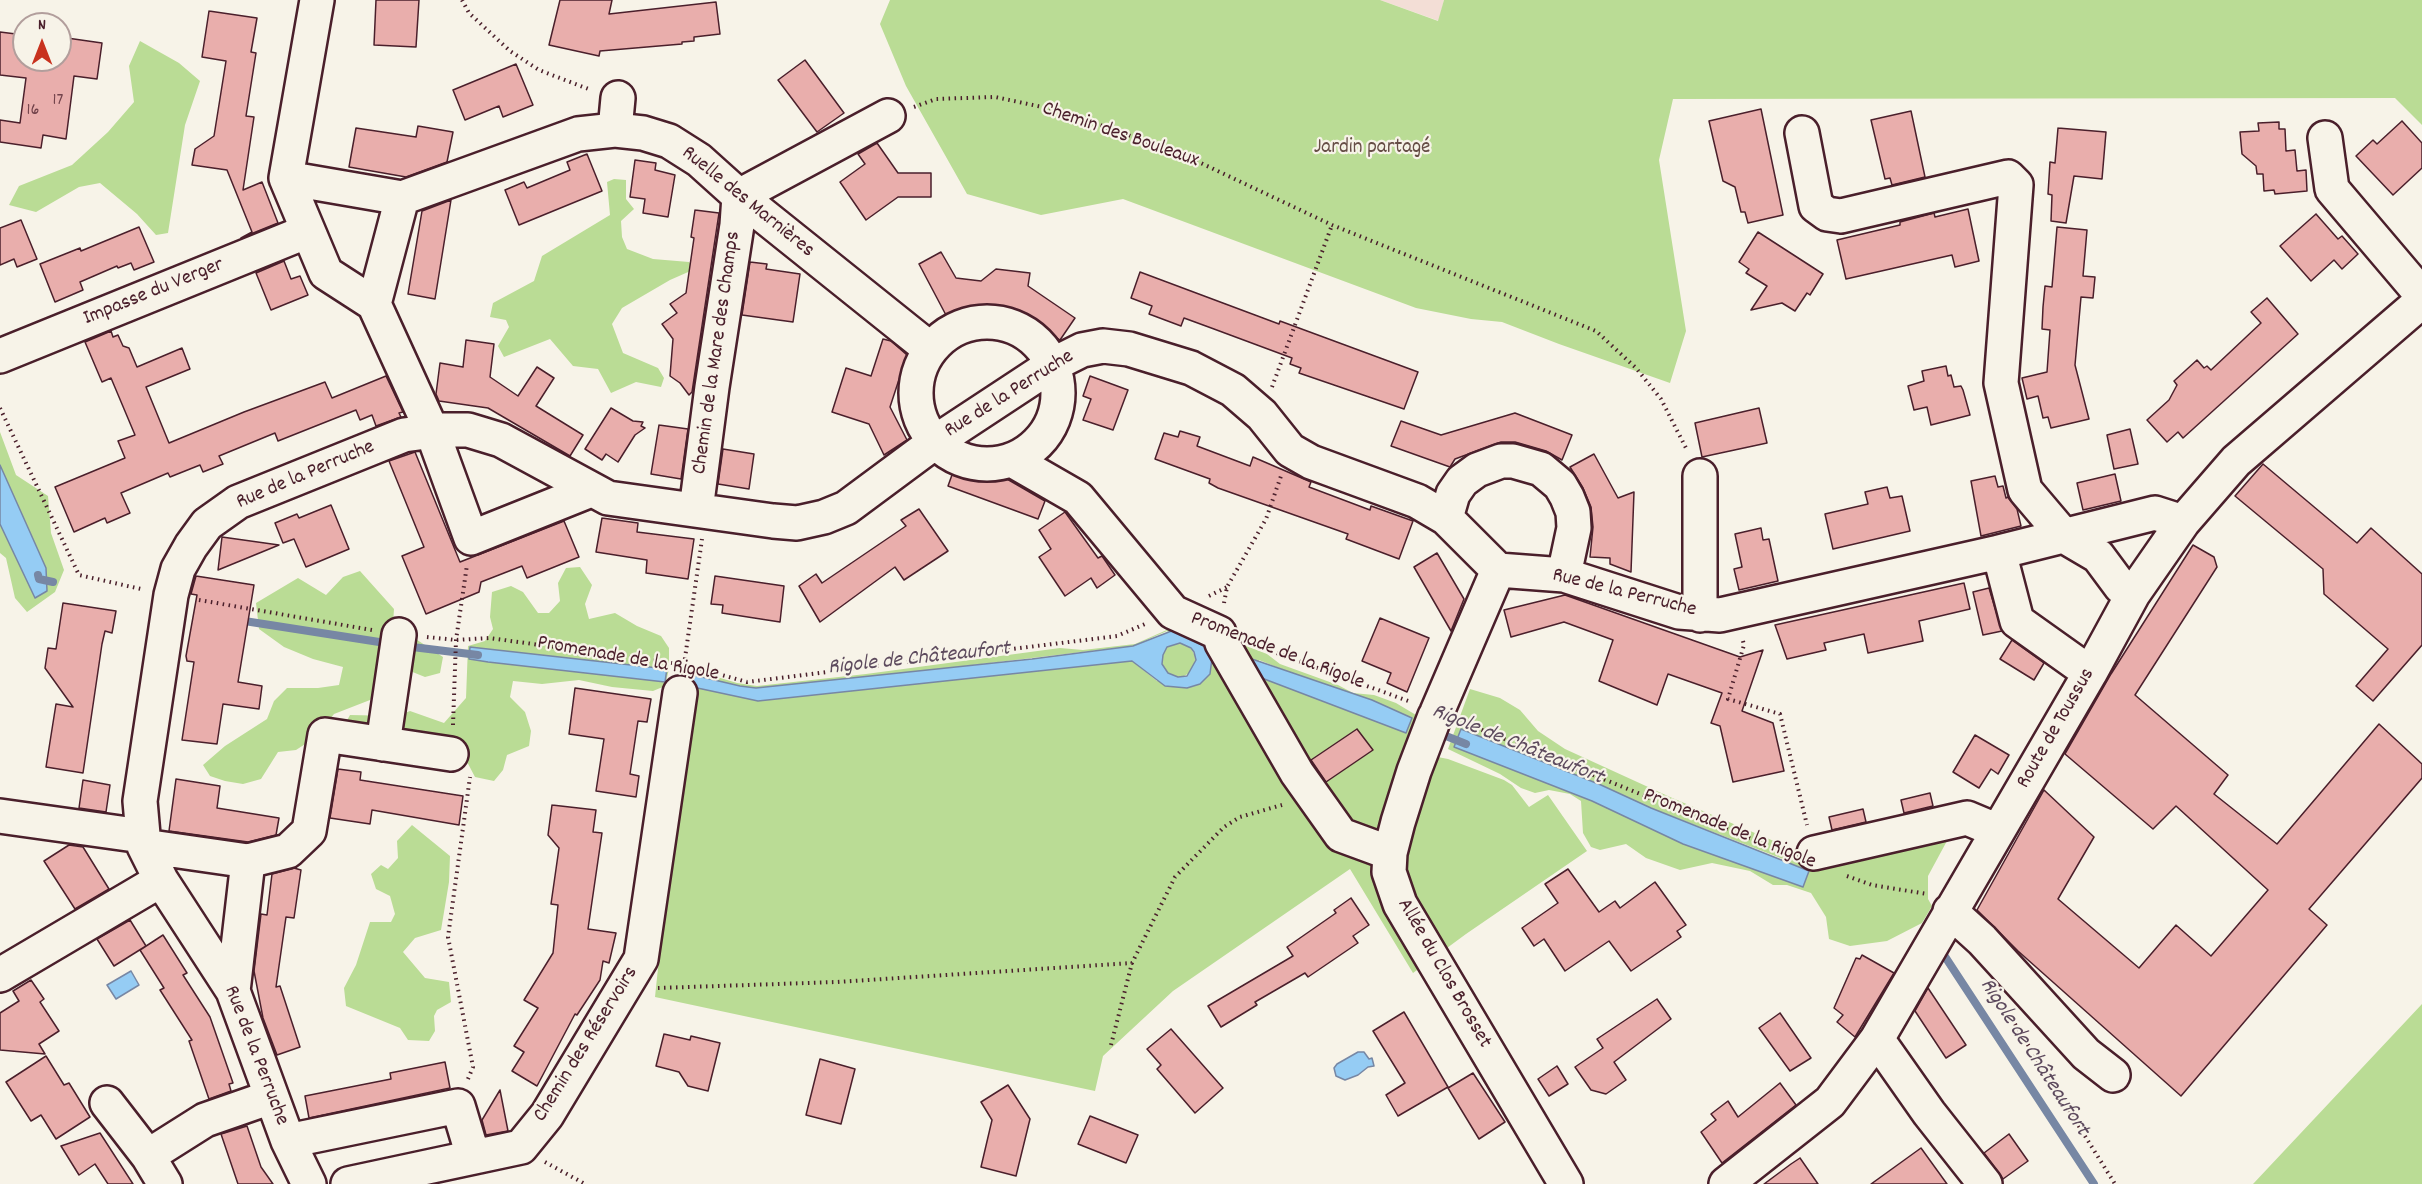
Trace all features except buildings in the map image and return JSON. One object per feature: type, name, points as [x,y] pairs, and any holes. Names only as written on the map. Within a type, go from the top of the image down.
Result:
[{"type":"street","points":[[317,0],[286,178],[326,273],[374,304],[432,431],[471,538],[591,490]]},
{"type":"street","name":"Ruelle des Marnières","points":[[402,198],[578,134],[616,114],[643,133],[669,141],[699,160],[738,210],[930,349]]},
{"type":"street","points":[[738,210],[888,116]]},
{"type":"street","points":[[1802,133],[1816,206],[1827,214],[1841,216],[2008,177],[2016,185],[2001,383],[2025,490],[2064,536],[2098,556],[2121,587],[2133,594]]},
{"type":"street","points":[[2325,138],[2332,189],[2422,295]]},
{"type":"street","points":[[286,178],[402,198],[374,304]]},
{"type":"street","name":"Chemin de la Mare des Champs","points":[[701,511],[712,387],[738,210]]},
{"type":"street","name":"Impasse du Verger","points":[[0,356],[308,231]]},
{"type":"street","name":"Route de Toussus","points":[[1726,1184],[1830,1102],[1877,1039],[1915,970],[2090,674],[2133,594],[2183,522],[2236,461],[2422,301]]},
{"type":"street","points":[[934,442],[923,426],[916,407],[915,387],[920,367],[930,349],[945,335],[964,325],[985,322],[1006,324],[1025,333],[1041,347],[1052,365],[1057,380],[1058,397],[1052,421],[1039,442],[1027,453],[1012,460]]},
{"type":"street","name":"Rue de la Perruche","points":[[309,1184],[288,1141],[233,991],[161,880],[143,841],[140,801],[171,595],[177,569],[191,546],[207,524],[238,502],[404,435],[432,431],[468,430],[501,440],[608,498],[796,523],[824,517],[846,508],[934,442],[1052,365],[1082,350],[1103,346],[1129,349],[1191,368],[1233,390],[1262,415],[1290,450],[1311,462],[1417,501],[1446,518],[1498,570],[1564,575],[1679,612],[1720,615],[2000,552],[2155,513],[2183,522]]},
{"type":"street","name":"Rue de la Perruche","points":[[934,442],[951,456],[971,463],[991,465],[1012,460]]},
{"type":"street","points":[[1012,460],[1078,498],[1173,612]]},
{"type":"street","points":[[1446,518],[1453,494],[1462,482],[1477,470],[1501,461],[1513,461],[1541,469],[1560,484],[1573,512],[1574,528],[1564,575]]},
{"type":"street","points":[[1700,476],[1700,615]]},
{"type":"street","points":[[2000,552],[2017,621],[2090,674]]},
{"type":"street","name":"Allée du Clos Brosset","points":[[1498,570],[1421,753],[1390,853],[1389,872],[1400,904],[1566,1184]]},
{"type":"street","name":"Promenade de la Rigole","points":[[1173,612],[1221,638]]},
{"type":"street","points":[[383,744],[399,634]]},
{"type":"street","points":[[1221,638],[1242,679],[1298,773],[1341,835],[1390,853]]},
{"type":"street","name":"Chemin des Réservoirs","points":[[521,1147],[547,1115],[640,959],[682,675]]},
{"type":"street","points":[[0,816],[248,861],[288,851],[309,831],[325,735],[451,754]]},
{"type":"street","points":[[1816,860],[1967,819],[1998,831]]},
{"type":"street","points":[[233,991],[248,861]]},
{"type":"street","points":[[0,975],[161,880]]},
{"type":"street","points":[[1948,914],[1982,940],[2086,1054],[2113,1075]]},
{"type":"street","points":[[1877,1039],[1929,1113],[1985,1184]]},
{"type":"street","points":[[148,1156],[205,1120],[271,1097]]},
{"type":"street","points":[[107,1103],[148,1156],[165,1184]]},
{"type":"street","points":[[288,1141],[458,1106],[473,1156]]},
{"type":"street","points":[[348,1184],[521,1147]]},
{"type":"path","points":[[462,0],[469,13],[510,51],[568,83],[616,114]]},
{"type":"path","name":"Chemin des Bouleaux","points":[[888,116],[936,99],[959,98],[995,97],[1061,111],[1186,156],[1332,225],[1596,332],[1636,368],[1661,399],[1700,476]]},
{"type":"path","points":[[1262,415],[1332,225]]},
{"type":"path","name":"Promenade de la Rigole","points":[[0,408],[79,575],[171,595],[399,634],[456,640],[489,638],[682,675],[747,682],[1117,636],[1173,612]]},
{"type":"path","points":[[1221,638],[1227,587],[1266,519],[1290,450]]},
{"type":"path","points":[[682,675],[701,511]]},
{"type":"path","points":[[458,1106],[473,1067],[448,937],[471,778],[451,754],[456,640],[471,538]]},
{"type":"path","points":[[1738,611],[1744,645],[1728,699],[1780,714],[1816,860]]},
{"type":"path","name":"Promenade de la Rigole","points":[[1221,638],[1436,713],[1816,860],[1872,885],[1920,892],[1948,914]]},
{"type":"path","points":[[1111,1045],[1132,963],[1175,877],[1224,827],[1240,817],[1268,807],[1315,798]]},
{"type":"path","points":[[622,988],[837,982],[1132,963]]},
{"type":"path","points":[[2011,1017],[2115,1184]]},
{"type":"path","points":[[521,1147],[585,1184]]},
{"type":"shaded area","points":[[1380,0],[1444,0],[1439,21]]},
{"type":"green space","name":"Jardin partagé","points":[[890,0],[1380,0],[1438,21],[1444,0],[2422,0],[2422,125],[2395,98],[1673,99],[1659,160],[1686,331],[1670,383],[1502,322],[1471,319],[1416,308],[1123,199],[1041,215],[967,194],[906,86],[880,24]]},
{"type":"green space","points":[[140,41],[179,63],[200,81],[185,125],[168,233],[156,235],[137,214],[100,183],[79,187],[36,212],[9,205],[19,186],[72,165],[108,132],[134,102],[129,66]]},
{"type":"green space","points":[[614,179],[626,180],[626,199],[634,209],[621,221],[622,237],[627,249],[653,259],[689,262],[695,269],[670,280],[622,308],[612,324],[623,353],[658,368],[664,378],[661,387],[636,382],[611,393],[598,369],[573,366],[550,339],[504,357],[498,346],[509,327],[506,320],[490,317],[493,303],[534,281],[542,256],[610,215],[607,182]]},
{"type":"green space","points":[[0,432],[16,475],[48,496],[51,533],[64,570],[55,592],[27,612],[15,598],[6,558],[0,553],[0,524],[35,598],[46,568],[0,465]]},
{"type":"green space","points":[[580,567],[592,585],[585,604],[589,619],[615,613],[661,636],[669,648],[669,669],[665,686],[653,691],[612,687],[579,680],[542,684],[513,681],[510,697],[525,712],[531,731],[529,746],[507,755],[503,770],[494,781],[475,777],[464,756],[345,724],[350,715],[397,716],[410,711],[444,723],[466,698],[468,646],[485,641],[493,629],[490,617],[492,592],[511,586],[523,592],[538,613],[549,613],[560,601],[558,583],[566,568]],"holes":[[[470,648],[610,664],[665,682],[469,659]]]},
{"type":"green space","points":[[360,571],[394,609],[393,624],[443,657],[440,673],[425,677],[405,669],[386,678],[370,700],[334,714],[316,737],[296,750],[278,752],[261,779],[243,784],[210,776],[203,765],[225,746],[267,719],[274,701],[287,688],[339,685],[343,667],[313,659],[284,647],[259,629],[256,603],[298,578],[326,595],[343,577]]},
{"type":"green space","points":[[1169,629],[1184,629],[1241,644],[1267,654],[1280,664],[1338,685],[1353,693],[1374,695],[1396,703],[1416,715],[1405,745],[1417,753],[1448,759],[1504,780],[1512,785],[1529,807],[1548,795],[1587,851],[1413,973],[1350,869],[1173,991],[1103,1056],[1095,1091],[655,997],[689,673],[694,670],[737,683],[757,686],[1060,648],[1083,650],[1135,644]],"holes":[[[1167,631],[1212,658],[1210,674],[1157,681],[1132,661],[758,701],[689,675],[756,688],[1133,646]],[[1259,660],[1304,678],[1372,700],[1412,718],[1406,733],[1259,677]]]},
{"type":"green space","points":[[1178,643],[1190,648],[1195,660],[1190,672],[1178,677],[1166,672],[1161,660],[1166,648]]},
{"type":"green space","points":[[1470,689],[1500,698],[1520,710],[1538,731],[1565,749],[1670,797],[1828,864],[1948,839],[1928,876],[1928,899],[1932,906],[1922,923],[1887,941],[1850,946],[1829,939],[1826,917],[1811,893],[1787,885],[1773,885],[1750,871],[1712,863],[1680,870],[1646,858],[1626,844],[1600,850],[1591,847],[1583,833],[1581,801],[1570,794],[1549,790],[1535,793],[1521,788],[1500,774],[1448,749]],"holes":[[[1461,729],[1651,808],[1788,861],[1803,887],[1683,844],[1592,801],[1455,747]]]},
{"type":"green space","points":[[412,825],[450,856],[449,882],[441,930],[415,938],[403,952],[425,978],[449,982],[451,1002],[437,1010],[434,1016],[435,1031],[429,1041],[408,1040],[400,1028],[346,1006],[344,988],[356,965],[370,922],[391,922],[395,914],[390,896],[376,889],[371,874],[381,865],[388,869],[398,858],[397,841]]},
{"type":"green space","points":[[2422,1004],[2422,1184],[2253,1184]]},
{"type":"water","points":[[0,465],[46,568],[47,591],[35,598],[0,524]]},
{"type":"water","points":[[1174,630],[1195,638],[1203,644],[1212,658],[1210,674],[1200,684],[1187,688],[1165,686],[1132,661],[758,701],[688,686],[689,674],[756,688],[1133,646]],"holes":[[[1180,643],[1191,648],[1196,660],[1187,676],[1178,677],[1168,673],[1162,664],[1167,647]]]},
{"type":"water","points":[[470,647],[667,669],[665,682],[469,659]]},
{"type":"water","points":[[1249,658],[1372,700],[1412,718],[1406,733],[1259,677]]},
{"type":"water","points":[[1461,729],[1809,871],[1803,887],[1683,844],[1592,801],[1454,747]]},
{"type":"water","points":[[131,971],[139,985],[116,999],[107,985]]},
{"type":"water","points":[[1358,1052],[1364,1052],[1369,1059],[1372,1058],[1374,1066],[1345,1080],[1336,1076],[1334,1068],[1337,1064]]},
{"type":"waterway","name":"Rigole de Châteaufort","points":[[38,575],[39,579],[53,582]]},
{"type":"waterway","name":"Rigole de Châteaufort","points":[[238,620],[392,644]]},
{"type":"waterway","name":"Rigole de Châteaufort","points":[[404,646],[478,655]]},
{"type":"waterway","name":"Rigole de Châteaufort","points":[[1436,732],[1466,744]]},
{"type":"waterway","name":"Rigole de Châteaufort","points":[[1942,952],[2094,1184]]}]
